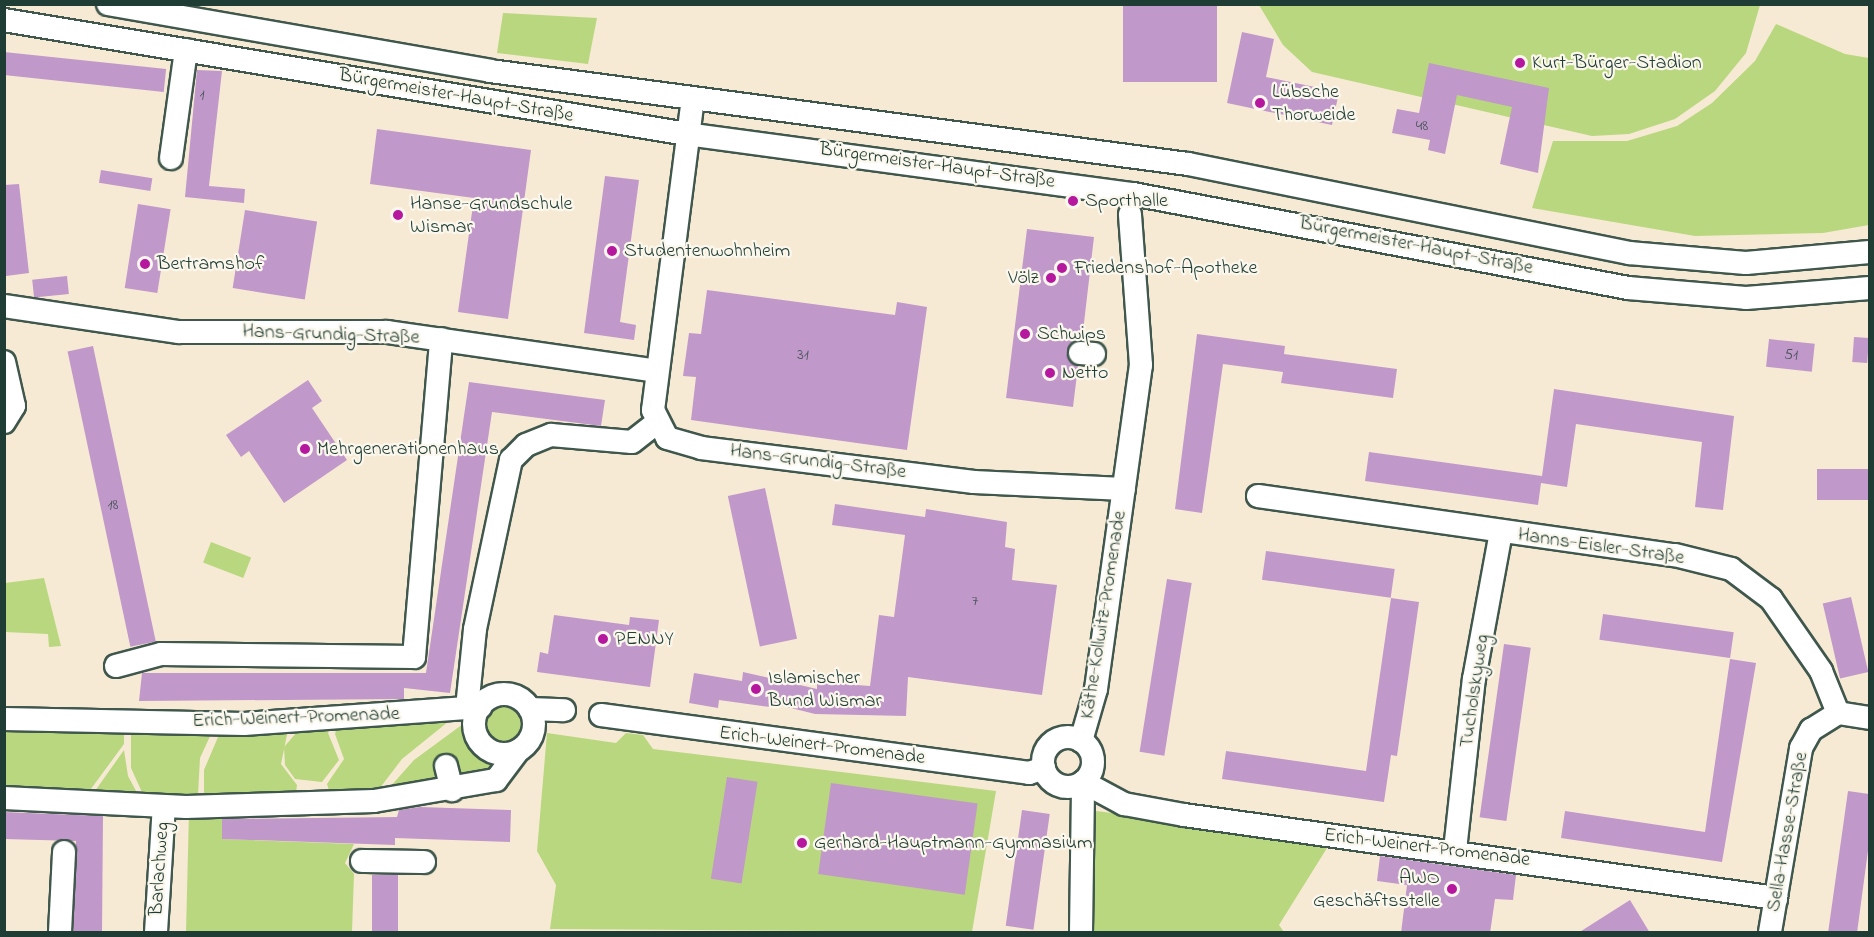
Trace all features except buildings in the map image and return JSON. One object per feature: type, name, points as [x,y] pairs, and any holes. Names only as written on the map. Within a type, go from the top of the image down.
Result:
[{"type":"street","name":"Bürgermeister-Haupt-Straße","points":[[108,4],[490,71],[1188,164],[1629,253],[1746,263],[1869,252]]},
{"type":"street","name":"Bürgermeister-Haupt-Straße","points":[[4,20],[687,134],[1133,194],[1637,289],[1756,297],[1869,288]]},
{"type":"street","points":[[171,158],[186,50]]},
{"type":"street","points":[[518,751],[499,754],[482,744],[474,726],[476,628],[511,460],[526,445],[551,435],[632,442],[656,423],[657,371],[693,98]]},
{"type":"street","name":"Käthe-Kollwitz-Promenade","points":[[1044,768],[1049,746],[1070,734],[1092,715],[1143,337],[1128,242],[1130,214]]},
{"type":"street","name":"Hans-Grundig-Straße","points":[[4,306],[179,332],[387,332],[657,371]]},
{"type":"street","points":[[116,666],[161,654],[414,657],[441,339]]},
{"type":"street","points":[[4,362],[14,406],[4,422]]},
{"type":"street","name":"Hans-Grundig-Straße","points":[[656,423],[666,438],[683,445],[974,482],[1041,484]]},
{"type":"street","name":"Käthe-Kollwitz-Promenade","points":[[1041,484],[1124,489]]},
{"type":"street","name":"Hanns-Eisler-Straße","points":[[1258,496],[1675,555],[1731,569],[1771,599],[1821,671],[1838,713]]},
{"type":"street","name":"Tucholskyweg","points":[[1455,850],[1474,679],[1501,532]]},
{"type":"street","name":"Erich-Weinert-Promenade","points":[[4,719],[244,724],[474,707],[506,695],[530,709],[564,710]]},
{"type":"street","points":[[4,798],[164,806],[244,802],[335,804],[452,790],[496,780],[534,728],[530,709]]},
{"type":"street","points":[[1838,713],[1869,718]]},
{"type":"street","name":"Sella-Hasse-Straße","points":[[1770,933],[1801,748],[1811,730],[1838,713]]},
{"type":"street","name":"Erich-Weinert-Promenade","points":[[601,715],[1029,773],[1044,768]]},
{"type":"street","name":"Käthe-Kollwitz-Promenade","points":[[1070,734],[1093,757],[1083,782],[1081,933]]},
{"type":"street","points":[[446,766],[452,790]]},
{"type":"street","points":[[1044,768],[1060,786],[1083,782]]},
{"type":"street","name":"Erich-Weinert-Promenade","points":[[1083,782],[1124,804],[1776,898]]},
{"type":"street","name":"Barlachweg","points":[[156,933],[164,806]]},
{"type":"street","points":[[60,933],[64,852]]},
{"type":"street","points":[[362,861],[424,862]]},
{"type":"green space","name":"Kurt-Bürger-Stadion","points":[[1259,5],[1760,5],[1746,53],[1715,91],[1675,119],[1629,134],[1592,136],[1312,72],[1283,45]]},
{"type":"green space","points":[[503,13],[597,18],[588,64],[497,53]]},
{"type":"green space","points":[[1776,24],[1845,54],[1869,58],[1869,225],[1823,233],[1695,236],[1532,208],[1553,141],[1627,141],[1677,126],[1712,103],[1755,61]]},
{"type":"green space","points":[[211,542],[251,557],[243,578],[203,563]]},
{"type":"green space","points":[[44,578],[61,646],[49,647],[48,634],[5,632],[5,583]]},
{"type":"green space","points":[[504,705],[519,711],[525,726],[519,741],[504,747],[489,741],[483,726],[489,711]]},
{"type":"green space","points":[[459,713],[402,759],[373,797],[332,800],[327,784],[344,759],[335,734],[338,722]]},
{"type":"green space","points":[[4,723],[124,731],[124,744],[85,797],[5,794]]},
{"type":"green space","points":[[294,724],[332,726],[328,733],[339,760],[322,782],[295,779],[285,765],[284,747],[297,732]]},
{"type":"green space","points":[[463,724],[475,751],[510,755],[487,773],[467,777],[457,770],[381,797],[414,760]]},
{"type":"green space","points":[[289,725],[281,764],[297,785],[295,800],[204,796],[204,770],[221,730]]},
{"type":"green space","points":[[131,728],[212,732],[200,758],[198,795],[191,804],[146,801],[131,768]]},
{"type":"green space","points":[[547,733],[616,743],[626,733],[643,735],[653,749],[996,791],[972,932],[550,929],[556,885],[537,851]]},
{"type":"green space","points":[[124,750],[128,776],[142,802],[90,798]]},
{"type":"green space","points":[[223,810],[222,839],[354,844],[345,863],[354,874],[352,932],[186,932],[189,811]]},
{"type":"green space","points":[[1096,811],[1332,840],[1279,925],[1284,932],[1085,932]]},
{"type":"place","name":"Kurt-Bürger-Stadion","points":[[1520,63]]},
{"type":"place","name":"Lübsche Thorweide","points":[[1260,103]]},
{"type":"place","name":"Sporthalle","points":[[1073,201]]},
{"type":"place","name":"Hanse-Grundschule Wismar","points":[[398,215]]},
{"type":"place","name":"Studentenwohnheim","points":[[612,251]]},
{"type":"place","name":"Bertramshof","points":[[145,264]]},
{"type":"place","name":"Friedenshof-Apotheke","points":[[1062,268]]},
{"type":"place","name":"Völz","points":[[1051,278]]},
{"type":"place","name":"Schwips","points":[[1025,334]]},
{"type":"place","name":"Netto","points":[[1050,373]]},
{"type":"place","name":"Mehrgenerationenhaus","points":[[305,449]]},
{"type":"place","name":"PENNY","points":[[603,639]]},
{"type":"place","name":"Islamischer Bund Wismar","points":[[756,689]]},
{"type":"place","name":"Gerhard-Hauptmann-Gymnasium","points":[[802,843]]},
{"type":"place","name":"AWO Geschäftsstelle","points":[[1452,889]]}]
